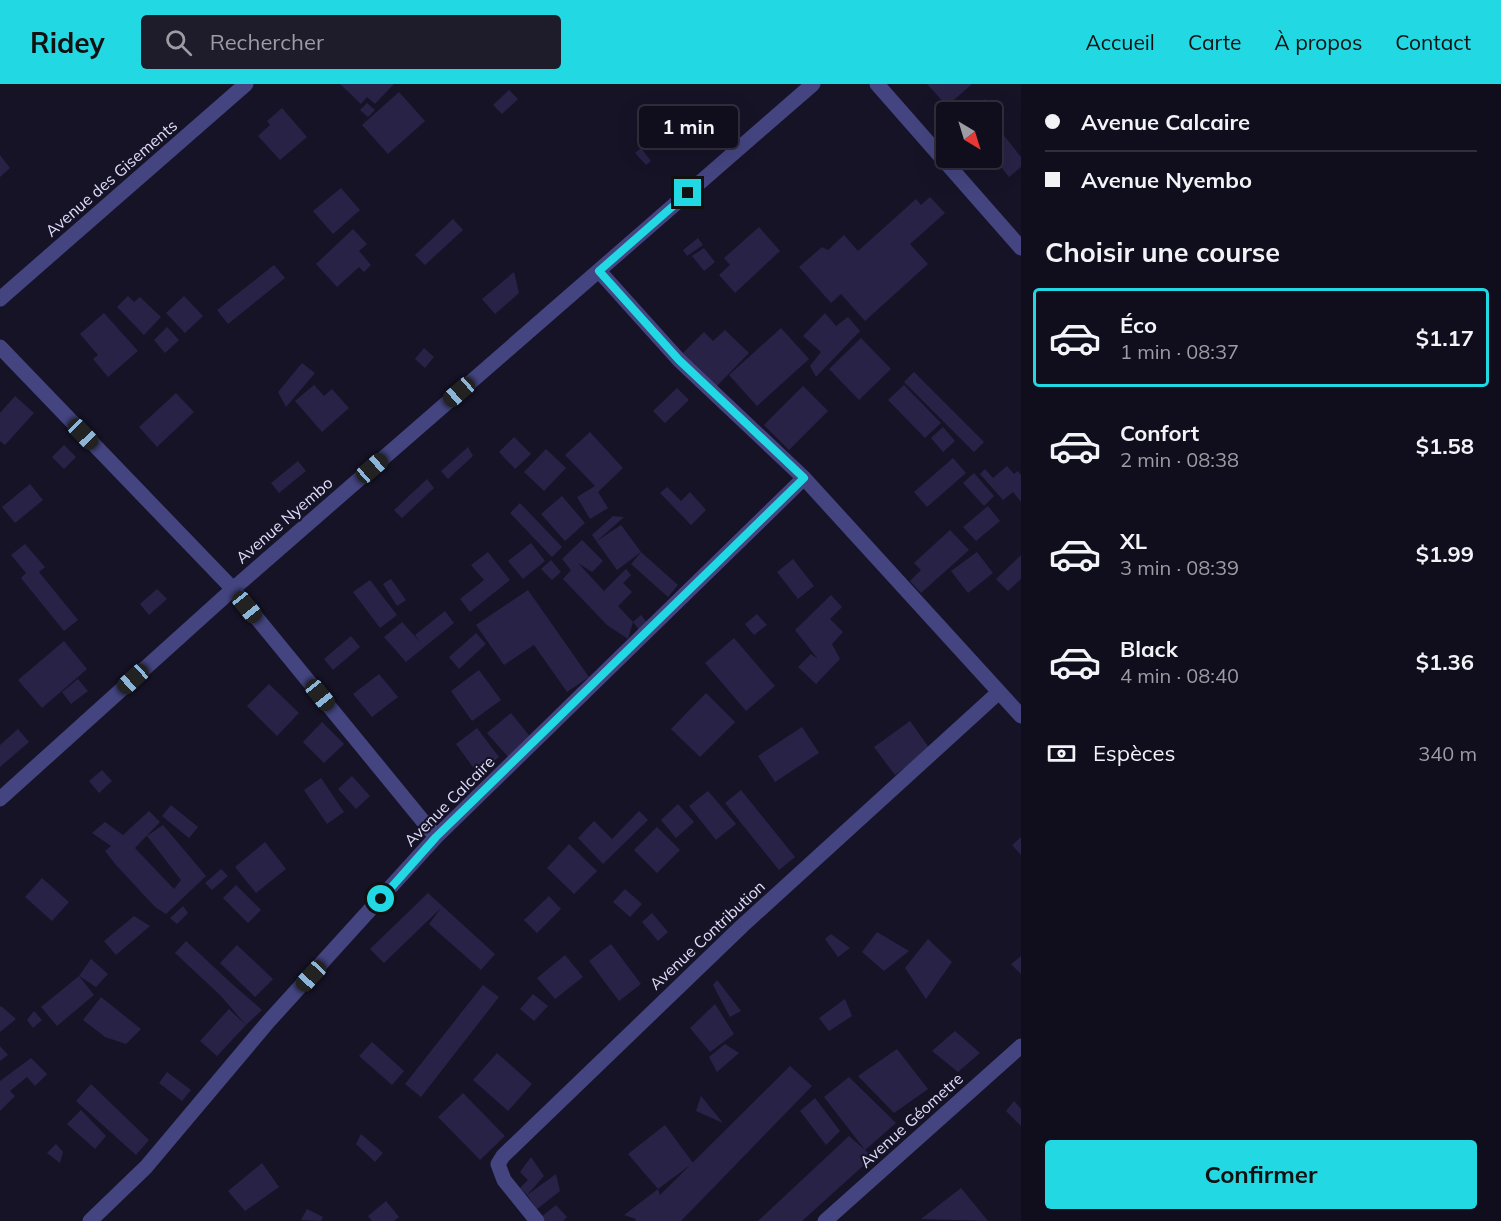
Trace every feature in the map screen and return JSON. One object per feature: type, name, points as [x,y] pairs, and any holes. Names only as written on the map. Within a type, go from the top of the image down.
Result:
[{"type":"street","name":"Avenue des Gisements","points":[[0,299],[246,84]]},
{"type":"street","name":"Avenue Nyembo","points":[[0,799],[233,589],[813,84]]},
{"type":"street","points":[[877,84],[1021,248]]},
{"type":"street","points":[[599,271],[679,360],[804,478],[1021,716]]},
{"type":"street","points":[[0,347],[233,589],[436,837]]},
{"type":"street","name":"Avenue Calcaire","points":[[90,1221],[146,1167],[268,1022],[436,837],[804,478]]},
{"type":"street","name":"Avenue Contribution","points":[[537,1221],[504,1180],[498,1164],[503,1156],[742,926],[999,692]]},
{"type":"street","name":"Avenue Géometre","points":[[825,1221],[1021,1046]]},
{"type":"building","points":[[340,84],[394,84],[375,104],[367,97],[361,104]]},
{"type":"building","points":[[927,84],[972,84],[952,102],[943,102]]},
{"type":"building","points":[[509,90],[518,99],[502,114],[493,105]]},
{"type":"building","points":[[399,92],[425,121],[388,154],[362,125]]},
{"type":"building","points":[[367,103],[375,110],[368,117],[360,110]]},
{"type":"building","points":[[282,108],[307,137],[280,160],[258,136],[270,125],[267,121]]},
{"type":"building","points":[[1002,133],[1021,157],[1021,167],[1009,177],[1002,168]]},
{"type":"building","points":[[641,148],[651,161],[646,165],[635,153]]},
{"type":"building","points":[[0,155],[10,168],[0,177]]},
{"type":"building","points":[[341,188],[360,210],[333,234],[313,211]]},
{"type":"building","points":[[930,197],[945,213],[910,244],[928,264],[865,321],[841,294],[831,303],[799,267],[822,247],[828,250],[844,235],[858,251],[916,199],[921,205]]},
{"type":"building","points":[[453,219],[463,230],[425,265],[415,255]]},
{"type":"building","points":[[759,227],[780,251],[735,293],[719,275],[730,265],[724,258]]},
{"type":"building","points":[[353,229],[367,244],[359,251],[371,265],[364,272],[359,267],[337,287],[316,264]]},
{"type":"building","points":[[698,238],[703,245],[687,256],[683,250]]},
{"type":"building","points":[[704,248],[715,262],[704,271],[692,256]]},
{"type":"building","points":[[274,265],[285,278],[228,324],[217,310]]},
{"type":"building","points":[[514,272],[519,293],[495,314],[482,299]]},
{"type":"building","points":[[128,296],[134,302],[140,297],[161,317],[144,335],[117,307]]},
{"type":"building","points":[[184,296],[203,316],[185,333],[166,313]]},
{"type":"building","points":[[104,313],[138,351],[108,377],[93,359],[98,355],[80,334]]},
{"type":"building","points":[[825,313],[836,326],[848,317],[860,331],[816,377],[810,366],[821,352],[803,336]]},
{"type":"building","points":[[167,327],[179,340],[165,353],[154,340]]},
{"type":"building","points":[[781,328],[809,359],[757,406],[729,375]]},
{"type":"building","points":[[725,330],[749,353],[714,389],[680,356],[704,332],[713,341]]},
{"type":"building","points":[[861,338],[891,369],[859,400],[829,369]]},
{"type":"building","points":[[424,348],[434,357],[425,368],[415,359]]},
{"type":"building","points":[[302,363],[315,373],[286,407],[278,392]]},
{"type":"building","points":[[914,372],[984,442],[974,452],[904,382]]},
{"type":"building","points":[[314,385],[324,396],[332,389],[349,408],[322,432],[295,401]]},
{"type":"building","points":[[904,385],[941,423],[925,438],[888,400]]},
{"type":"building","points":[[803,386],[828,411],[789,450],[764,425]]},
{"type":"building","points":[[677,388],[689,400],[665,423],[653,411]]},
{"type":"building","points":[[176,393],[194,412],[157,447],[139,427]]},
{"type":"building","points":[[15,396],[34,413],[5,445],[0,441],[0,413]]},
{"type":"building","points":[[943,427],[955,441],[943,452],[931,438]]},
{"type":"building","points":[[590,432],[623,468],[598,492],[608,508],[590,519],[577,497],[595,486],[565,455]]},
{"type":"building","points":[[514,437],[531,454],[515,469],[499,452]]},
{"type":"building","points":[[64,445],[76,457],[64,469],[52,457]]},
{"type":"building","points":[[468,447],[473,456],[448,479],[441,471]]},
{"type":"building","points":[[546,449],[566,468],[544,491],[524,472]]},
{"type":"building","points":[[953,458],[966,473],[927,507],[914,492]]},
{"type":"building","points":[[298,461],[306,471],[279,493],[271,483]]},
{"type":"building","points":[[1007,466],[1014,474],[1018,471],[1021,475],[1021,502],[1013,492],[1003,500],[980,474],[985,469],[993,478]]},
{"type":"building","points":[[974,473],[994,496],[984,506],[963,483]]},
{"type":"building","points":[[427,479],[434,488],[402,518],[394,510]]},
{"type":"building","points":[[30,484],[43,500],[15,523],[2,507]]},
{"type":"building","points":[[667,487],[681,501],[690,492],[706,510],[691,525],[660,493]]},
{"type":"building","points":[[562,496],[585,523],[565,541],[541,514]]},
{"type":"building","points":[[520,503],[562,547],[552,557],[510,513]]},
{"type":"building","points":[[988,506],[1000,521],[976,541],[963,527]]},
{"type":"building","points":[[613,516],[624,517],[597,541],[621,525],[641,552],[617,570],[592,535]]},
{"type":"building","points":[[950,530],[969,550],[921,593],[910,581],[921,570],[914,563]]},
{"type":"building","points":[[582,540],[603,561],[592,572],[578,563],[604,591],[626,569],[631,575],[623,583],[632,592],[618,606],[633,622],[628,639],[607,625],[563,579],[571,570],[562,559]]},
{"type":"building","points":[[531,543],[545,561],[523,579],[508,561]]},
{"type":"building","points":[[25,544],[45,567],[39,572],[78,620],[64,631],[21,578],[26,573],[11,555]]},
{"type":"building","points":[[488,552],[510,580],[470,612],[460,599],[484,580],[471,565]]},
{"type":"building","points":[[641,552],[678,585],[668,597],[631,564]]},
{"type":"building","points":[[977,552],[993,573],[968,593],[951,571]]},
{"type":"building","points":[[1021,555],[1021,579],[1008,591],[996,579]]},
{"type":"building","points":[[793,559],[814,586],[798,599],[777,572]]},
{"type":"building","points":[[551,560],[561,572],[552,580],[541,569]]},
{"type":"building","points":[[391,579],[406,600],[397,606],[383,584]]},
{"type":"building","points":[[370,580],[397,615],[380,628],[353,592]]},
{"type":"building","points":[[157,589],[167,599],[149,615],[140,604]]},
{"type":"building","points":[[528,590],[589,677],[567,692],[534,645],[504,665],[476,625]]},
{"type":"building","points":[[831,595],[842,607],[830,619],[843,632],[832,644],[840,659],[816,684],[798,667],[811,654],[818,659],[795,630]]},
{"type":"building","points":[[445,611],[454,623],[406,662],[384,637],[402,622],[421,643],[415,635]]},
{"type":"building","points":[[757,614],[767,625],[754,635],[745,624]]},
{"type":"building","points":[[641,615],[648,624],[640,631],[633,622]]},
{"type":"building","points":[[476,633],[486,644],[459,669],[449,657]]},
{"type":"building","points":[[351,636],[360,647],[333,670],[324,659]]},
{"type":"building","points":[[734,638],[775,686],[746,711],[705,663]]},
{"type":"building","points":[[64,641],[87,669],[42,708],[18,680]]},
{"type":"building","points":[[479,670],[501,700],[472,721],[451,691]]},
{"type":"building","points":[[379,674],[398,697],[372,717],[353,694]]},
{"type":"building","points":[[78,679],[88,691],[71,704],[62,692]]},
{"type":"building","points":[[269,684],[299,713],[277,736],[247,706]]},
{"type":"building","points":[[706,693],[735,722],[700,757],[671,729]]},
{"type":"building","points":[[511,713],[532,739],[509,758],[487,733]]},
{"type":"building","points":[[910,721],[930,749],[895,775],[874,747]]},
{"type":"building","points":[[322,722],[344,744],[324,763],[303,742]]},
{"type":"building","points":[[802,727],[819,753],[775,782],[758,756]]},
{"type":"building","points":[[477,728],[499,757],[478,774],[456,744]]},
{"type":"building","points":[[18,729],[29,742],[0,767],[0,745]]},
{"type":"building","points":[[102,770],[112,781],[99,793],[89,781]]},
{"type":"building","points":[[352,776],[370,796],[356,809],[338,789]]},
{"type":"building","points":[[321,778],[344,812],[327,824],[304,790]]},
{"type":"building","points":[[741,790],[795,857],[779,870],[725,803]]},
{"type":"building","points":[[708,791],[736,824],[716,840],[689,806]]},
{"type":"building","points":[[678,804],[694,822],[676,838],[661,820]]},
{"type":"building","points":[[171,805],[198,827],[189,838],[162,816]]},
{"type":"building","points":[[149,811],[160,822],[135,848],[174,889],[181,880],[147,836],[163,825],[206,876],[166,914],[155,907],[116,865],[105,851],[111,846],[92,833],[105,822],[123,835]]},
{"type":"building","points":[[639,811],[648,820],[603,864],[578,838],[594,821],[612,839]]},
{"type":"building","points":[[657,827],[680,850],[657,873],[634,850]]},
{"type":"building","points":[[1021,837],[1021,855],[1012,845]]},
{"type":"building","points":[[265,842],[286,869],[256,893],[235,867]]},
{"type":"building","points":[[569,844],[597,871],[574,894],[547,868]]},
{"type":"building","points":[[221,869],[228,876],[212,890],[205,883]]},
{"type":"building","points":[[42,878],[69,902],[52,921],[25,897]]},
{"type":"building","points":[[236,885],[261,910],[248,923],[223,898]]},
{"type":"building","points":[[625,889],[642,904],[630,917],[613,902]]},
{"type":"building","points":[[428,893],[495,954],[481,970],[429,924],[441,908],[384,963],[370,949]]},
{"type":"building","points":[[549,896],[561,909],[537,933],[524,920]]},
{"type":"building","points":[[183,906],[188,913],[177,924],[170,918]]},
{"type":"building","points":[[652,913],[668,932],[658,941],[642,922]]},
{"type":"building","points":[[134,916],[150,926],[116,955],[104,941]]},
{"type":"building","points":[[877,932],[909,951],[884,971],[862,952]]},
{"type":"building","points":[[831,934],[850,948],[838,957],[825,939]]},
{"type":"building","points":[[928,939],[952,962],[926,999],[905,968]]},
{"type":"building","points":[[186,941],[262,1010],[246,1025],[220,995],[175,953]]},
{"type":"building","points":[[611,944],[641,984],[619,1001],[589,961]]},
{"type":"building","points":[[237,945],[273,979],[255,997],[220,963]]},
{"type":"building","points":[[565,955],[583,977],[555,999],[537,978]]},
{"type":"building","points":[[1021,956],[1021,974],[1011,964]]},
{"type":"building","points":[[91,959],[108,974],[96,987],[79,976]]},
{"type":"building","points":[[79,976],[94,995],[57,1026],[41,1007]]},
{"type":"building","points":[[717,980],[741,1011],[730,1017],[713,985]]},
{"type":"building","points":[[483,985],[499,997],[421,1097],[405,1084]]},
{"type":"building","points":[[533,994],[548,1006],[534,1021],[520,1009]]},
{"type":"building","points":[[101,997],[141,1029],[126,1044],[105,1037],[83,1020]]},
{"type":"building","points":[[845,999],[852,1016],[829,1031],[819,1018]]},
{"type":"building","points":[[715,1004],[734,1034],[710,1052],[690,1028]]},
{"type":"building","points":[[0,1007],[16,1019],[0,1032]]},
{"type":"building","points":[[229,1009],[246,1025],[217,1056],[200,1041]]},
{"type":"building","points":[[34,1011],[42,1020],[33,1028],[27,1020]]},
{"type":"building","points":[[955,1031],[980,1053],[958,1072],[932,1051]]},
{"type":"building","points":[[372,1042],[404,1071],[392,1085],[359,1056]]},
{"type":"building","points":[[725,1044],[739,1053],[717,1072],[709,1057]]},
{"type":"building","points":[[0,1046],[8,1055],[0,1061]]},
{"type":"building","points":[[897,1049],[928,1089],[894,1113],[858,1076]]},
{"type":"building","points":[[497,1053],[532,1084],[508,1111],[473,1080]]},
{"type":"building","points":[[31,1058],[47,1074],[35,1086],[27,1077],[10,1091],[15,1096],[0,1111],[0,1081]]},
{"type":"building","points":[[790,1066],[812,1086],[681,1221],[635,1221],[636,1219],[624,1215],[658,1189],[660,1195]]},
{"type":"building","points":[[167,1072],[191,1090],[182,1101],[159,1083]]},
{"type":"building","points":[[849,1077],[896,1123],[865,1150],[824,1097]]},
{"type":"building","points":[[91,1084],[149,1140],[136,1155],[76,1101]]},
{"type":"building","points":[[463,1093],[505,1136],[480,1160],[438,1117]]},
{"type":"building","points":[[701,1096],[723,1123],[696,1111]]},
{"type":"building","points":[[815,1098],[840,1131],[826,1145],[800,1111]]},
{"type":"building","points":[[1014,1101],[1021,1109],[1021,1126],[1006,1111]]},
{"type":"building","points":[[81,1110],[106,1136],[95,1149],[67,1124]]},
{"type":"building","points":[[665,1125],[693,1163],[658,1189],[628,1154]]},
{"type":"building","points":[[361,1134],[383,1153],[375,1162],[356,1144]]},
{"type":"building","points":[[849,1136],[873,1157],[802,1221],[758,1221]]},
{"type":"building","points":[[56,1144],[63,1152],[60,1163],[47,1153]]},
{"type":"building","points":[[531,1157],[544,1176],[527,1195],[520,1188],[528,1180],[520,1172]]},
{"type":"building","points":[[262,1163],[279,1187],[245,1211],[228,1191]]},
{"type":"building","points":[[556,1174],[560,1191],[537,1209],[527,1195]]},
{"type":"building","points":[[961,1188],[988,1221],[921,1219]]},
{"type":"building","points":[[386,1201],[399,1217],[394,1221],[372,1221],[368,1216]]},
{"type":"building","points":[[556,1205],[567,1217],[563,1221],[544,1221],[541,1217]]},
{"type":"building","points":[[307,1209],[323,1217],[321,1221],[301,1220]]},
{"type":"route","points":[[381,899],[436,837],[804,478],[679,360],[599,271],[688,193]]}]
